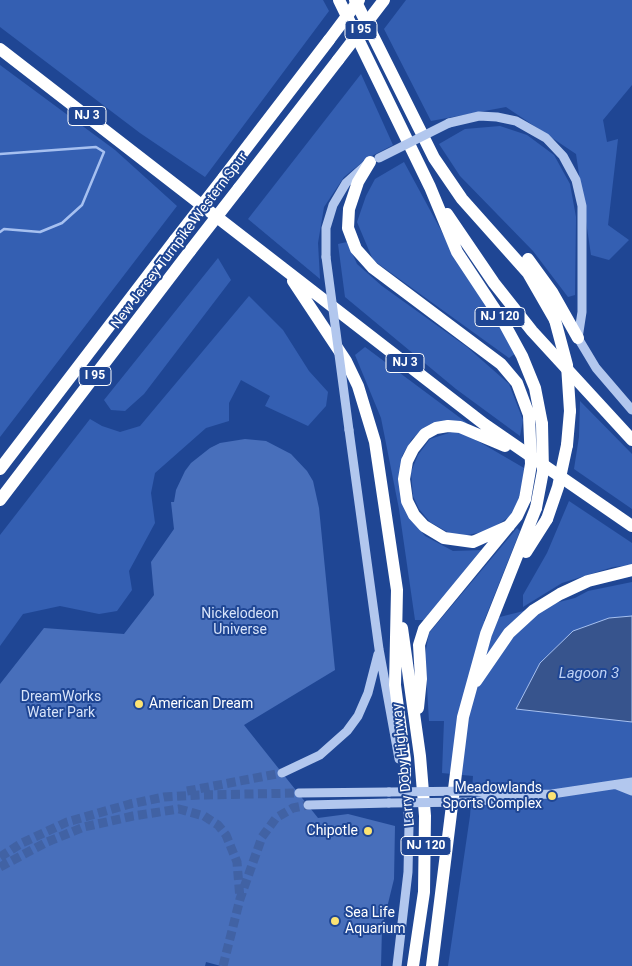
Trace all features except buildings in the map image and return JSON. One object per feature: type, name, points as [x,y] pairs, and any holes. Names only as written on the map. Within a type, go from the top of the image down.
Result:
[{"type":"highway","points":[[339,0],[430,187],[476,258],[517,313],[572,377],[632,440]]},
{"type":"highway","points":[[356,0],[428,148],[453,187],[528,273],[555,320],[567,365],[570,411],[567,445],[560,478],[547,519],[511,575]]},
{"type":"highway","name":"New Jersey Turnpike Western Spur","points":[[0,469],[359,0]]},
{"type":"highway","name":"New Jersey Turnpike Western Spur","points":[[0,500],[384,0]]},
{"type":"highway","name":"NJ 3","points":[[0,49],[524,454],[632,526]]},
{"type":"highway","points":[[413,115],[452,175],[538,272],[558,301],[578,338]]},
{"type":"highway","points":[[375,160],[358,182],[349,209],[348,228],[356,248],[373,268],[501,364],[517,383],[529,415],[531,459],[526,499],[509,526],[431,619],[422,634],[419,650],[421,679],[416,726]]},
{"type":"highway","name":"NJ 120","points":[[430,187],[457,252],[504,323],[522,356],[535,388],[542,424],[543,471],[536,508],[486,634],[470,689],[461,735],[432,966]]},
{"type":"highway","name":"NJ 120","points":[[286,271],[339,348],[364,403],[378,456],[397,590]]},
{"type":"highway","points":[[509,526],[473,542],[452,540],[437,535],[418,520],[410,508],[404,487],[406,467],[413,449],[421,438],[436,428],[448,426],[466,429],[524,454]]},
{"type":"highway","points":[[470,689],[509,633],[534,610],[560,594],[588,581],[632,570]]},
{"type":"highway","points":[[397,590],[395,685],[405,760],[405,782]]},
{"type":"highway","name":"Larry Doby Highway","points":[[397,590],[423,786],[426,847],[422,908],[414,966]]},
{"type":"street","points":[[397,966],[408,872],[409,826],[405,782],[379,649],[326,258],[326,228],[333,204],[346,183],[375,160],[449,123],[479,116],[516,121],[546,138],[558,149],[568,164],[576,180],[582,206],[582,312],[578,338],[596,368],[632,410]]},
{"type":"street","points":[[282,772],[320,755],[334,744],[353,724],[368,693],[379,649]]},
{"type":"street","points":[[308,805],[472,802],[521,795],[568,793],[632,782]]},
{"type":"street","points":[[617,785],[632,791]]},
{"type":"street","points":[[299,793],[474,791],[521,795]]},
{"type":"shaded area","points":[[0,0],[323,0],[329,11],[205,177],[140,133],[0,27]]},
{"type":"shaded area","points":[[406,0],[632,0],[632,85],[603,120],[607,142],[618,139],[608,225],[629,240],[609,260],[591,255],[576,154],[506,107],[431,121],[384,29]]},
{"type":"shaded area","points":[[0,65],[115,150],[177,206],[0,437]]},
{"type":"shaded area","points":[[361,74],[393,145],[366,159],[344,177],[324,207],[318,243],[320,279],[248,219]]},
{"type":"shaded area","points":[[500,126],[527,135],[554,155],[570,184],[576,217],[575,295],[568,297],[533,251],[460,176],[439,144],[465,129]]},
{"type":"shaded area","points":[[404,162],[450,247],[516,353],[509,358],[373,260],[357,222],[366,196],[375,179]]},
{"type":"shaded area","points":[[347,242],[357,264],[382,286],[467,347],[509,384],[523,420],[520,436],[456,389],[345,297],[338,244]]},
{"type":"shaded area","points":[[218,258],[231,280],[144,394],[125,411],[111,410],[104,400]]},
{"type":"shaded area","points":[[249,296],[283,330],[309,371],[328,392],[326,406],[308,426],[265,406],[270,396],[241,380],[229,403],[229,421],[206,428],[155,473],[151,493],[155,523],[129,571],[132,590],[117,611],[99,614],[60,606],[23,614],[0,646],[0,535],[90,419],[102,426],[120,432],[140,426]]},
{"type":"shaded area","points":[[365,347],[467,423],[424,428],[412,439],[402,456],[411,519],[425,536],[453,551],[484,550],[424,620],[415,620],[399,509],[381,418],[355,355]]},
{"type":"shaded area","points":[[580,401],[632,454],[632,509],[574,469],[579,437]]},
{"type":"shaded area","points":[[452,432],[464,433],[524,468],[520,500],[512,515],[488,531],[462,536],[451,534],[430,522],[419,509],[413,496],[411,472],[418,455],[430,439]]},
{"type":"shaded area","points":[[569,501],[632,543],[632,565],[613,567],[562,583],[523,607],[523,595],[547,553]]},
{"type":"shaded area","name":"Meadowlands Sports Complex","points":[[517,528],[520,531],[484,621],[575,598],[588,591],[632,582],[632,966],[448,966],[470,816],[473,776],[442,773],[444,721],[429,721],[425,655],[429,633]]},
{"type":"water","name":"Lagoon 3","points":[[632,616],[632,722],[516,709],[540,663],[573,631],[609,618]]},
{"type":"waterway","points":[[0,154],[96,147],[104,152],[82,205],[62,223],[40,232],[4,229],[0,232]]},
{"type":"tunnel","points":[[187,791],[282,773]]},
{"type":"tunnel","points":[[0,857],[22,843],[67,822],[130,804],[164,797],[299,793]]},
{"type":"tunnel","points":[[223,966],[240,899],[262,837],[276,818],[293,808],[308,805]]},
{"type":"tunnel","points":[[0,867],[47,842],[84,827],[133,816],[179,809],[204,816],[218,825],[226,835],[237,862],[240,899]]},
{"type":"place","name":"American Dream","points":[[139,704]]},
{"type":"place","name":"Meadowlands Sports Complex","points":[[552,796]]},
{"type":"place","name":"Chipotle","points":[[368,831]]},
{"type":"place","name":"Sea Life Aquarium","points":[[335,921]]},
{"type":"park label","name":"Nickelodeon Universe","points":[[240,622]]},
{"type":"park label","name":"DreamWorks Water Park","points":[[61,706]]}]
